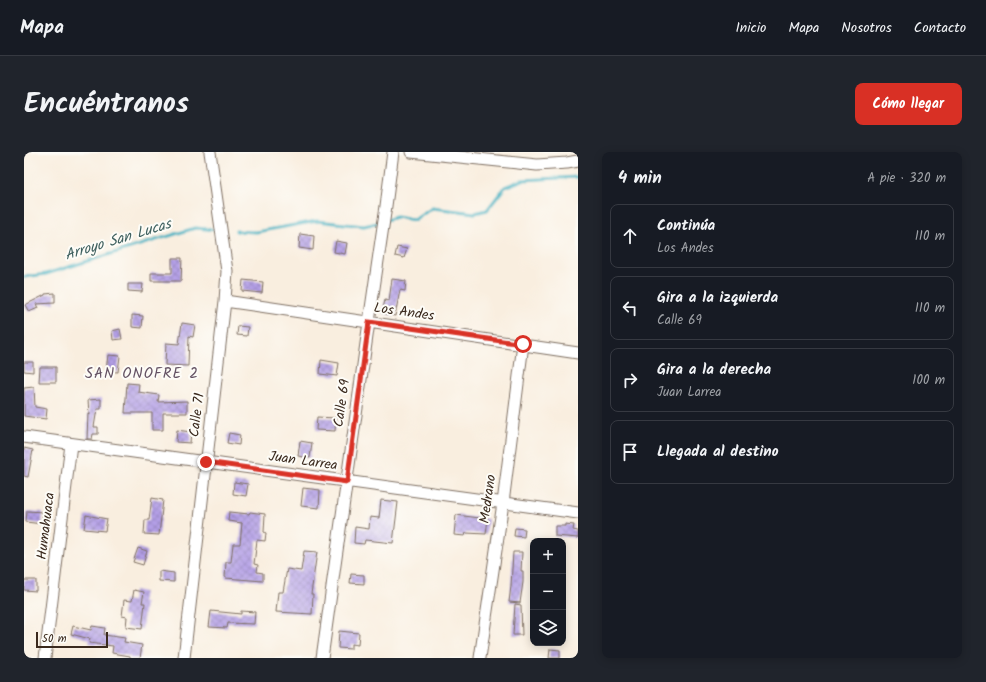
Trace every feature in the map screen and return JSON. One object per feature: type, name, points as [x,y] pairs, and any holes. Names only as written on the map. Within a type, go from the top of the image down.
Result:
[{"type":"street","name":"Calle 71","points":[[184,658],[225,301],[227,271],[210,152]]},
{"type":"street","name":"Calle 69","points":[[322,658],[393,152]]},
{"type":"street","points":[[411,152],[446,154],[537,165],[578,161]]},
{"type":"street","name":"Los Andes","points":[[225,301],[578,353]]},
{"type":"street","name":"Medrano","points":[[480,658],[503,503],[523,344]]},
{"type":"street","name":"Juan Larrea","points":[[24,437],[578,513]]},
{"type":"street","name":"Humahuaca","points":[[45,658],[70,444]]},
{"type":"building","points":[[300,234],[314,236],[313,250],[299,248]]},
{"type":"building","points":[[336,241],[347,243],[345,254],[334,252]]},
{"type":"building","points":[[397,247],[407,249],[404,258],[395,256]]},
{"type":"building","points":[[172,258],[182,258],[181,281],[151,281],[151,273],[172,273]]},
{"type":"building","points":[[392,279],[406,281],[405,291],[400,290],[395,316],[382,313],[385,300],[389,301]]},
{"type":"building","points":[[243,280],[263,282],[262,293],[242,291]]},
{"type":"building","points":[[128,284],[143,284],[142,292],[128,291]]},
{"type":"building","points":[[55,293],[55,303],[36,304],[38,308],[29,312],[25,305],[45,294]]},
{"type":"building","points":[[132,315],[143,316],[142,328],[132,327]]},
{"type":"building","points":[[182,323],[195,325],[193,337],[189,336],[188,366],[165,365],[166,343],[179,344]]},
{"type":"building","points":[[238,326],[248,327],[247,336],[237,335]]},
{"type":"building","points":[[120,329],[122,339],[113,340],[112,331]]},
{"type":"building","points":[[108,355],[120,356],[118,372],[106,371]]},
{"type":"building","points":[[321,360],[339,363],[337,376],[320,374]]},
{"type":"building","points":[[24,362],[33,362],[33,372],[24,371]]},
{"type":"building","points":[[40,367],[56,367],[56,382],[39,382]]},
{"type":"building","points":[[127,383],[139,384],[138,392],[159,395],[158,402],[187,401],[187,413],[163,413],[163,430],[152,430],[152,413],[125,413]]},
{"type":"building","points":[[34,387],[35,407],[47,409],[46,419],[24,416],[24,388]]},
{"type":"building","points":[[101,399],[101,409],[97,409],[94,427],[98,427],[98,434],[93,434],[92,439],[87,439],[88,413],[89,414],[88,400]]},
{"type":"building","points":[[317,417],[336,418],[335,431],[316,430]]},
{"type":"building","points":[[177,430],[191,432],[190,443],[176,442]]},
{"type":"building","points":[[229,433],[240,435],[239,445],[227,443]]},
{"type":"building","points":[[300,441],[312,443],[310,458],[298,456]]},
{"type":"building","points":[[24,448],[33,450],[28,477],[24,476]]},
{"type":"building","points":[[234,482],[248,484],[246,496],[233,494]]},
{"type":"building","points":[[303,488],[320,490],[319,508],[301,506]]},
{"type":"building","points":[[152,498],[163,500],[159,535],[144,534],[145,520],[149,520]]},
{"type":"building","points":[[381,500],[398,502],[393,543],[365,540],[364,544],[354,543],[355,527],[369,529],[370,517],[379,518]]},
{"type":"building","points":[[27,511],[43,512],[42,524],[26,522]]},
{"type":"building","points":[[229,512],[265,514],[265,541],[257,540],[254,564],[258,565],[257,572],[263,573],[263,581],[225,578],[226,562],[231,562],[233,544],[240,544],[242,523],[228,521]]},
{"type":"building","points":[[86,515],[107,519],[105,531],[84,529]]},
{"type":"building","points":[[456,515],[488,519],[486,534],[466,533],[465,536],[454,535]]},
{"type":"building","points":[[565,524],[574,525],[573,530],[578,531],[578,538],[555,536],[555,526],[565,526]]},
{"type":"building","points":[[515,528],[525,529],[524,537],[514,536]]},
{"type":"building","points":[[138,548],[147,551],[143,565],[133,562]]},
{"type":"building","points":[[304,551],[317,552],[311,594],[313,594],[312,614],[276,612],[278,592],[283,592],[287,569],[301,571]]},
{"type":"building","points":[[513,552],[522,552],[521,571],[523,571],[523,582],[520,603],[509,602]]},
{"type":"building","points":[[159,571],[174,573],[174,582],[159,581]]},
{"type":"building","points":[[351,574],[364,575],[364,584],[350,583]]},
{"type":"building","points":[[24,580],[36,580],[36,591],[24,590]]},
{"type":"building","points":[[134,590],[144,592],[142,603],[145,603],[142,629],[126,627],[127,617],[122,616],[124,600],[132,601]]},
{"type":"building","points":[[515,604],[521,605],[522,635],[513,635]]},
{"type":"building","points":[[211,611],[241,614],[241,611],[255,612],[254,624],[228,623],[227,628],[209,627]]},
{"type":"building","points":[[73,626],[91,630],[92,626],[105,628],[104,635],[125,638],[124,642],[142,645],[140,658],[130,658],[130,656],[112,653],[113,646],[89,643],[90,639],[71,634]]},
{"type":"building","points":[[339,631],[359,633],[358,645],[351,644],[351,649],[338,648]]},
{"type":"building","points":[[550,649],[560,650],[560,658],[549,658]]},
{"type":"waterway","name":"Arroyo San Lucas","points":[[386,220],[396,217],[414,220],[432,208],[475,213],[487,210],[505,187],[522,180],[578,177]]},
{"type":"waterway","name":"Arroyo San Lucas","points":[[236,231],[256,232],[317,221],[364,226],[381,222]]},
{"type":"waterway","name":"Arroyo San Lucas","points":[[24,277],[46,274],[195,228],[218,230]]},
{"type":"district","name":"SAN ONOFRE 2","points":[[142,374]]},
{"type":"route","points":[[206,462],[347,482],[369,322],[523,344]]}]
